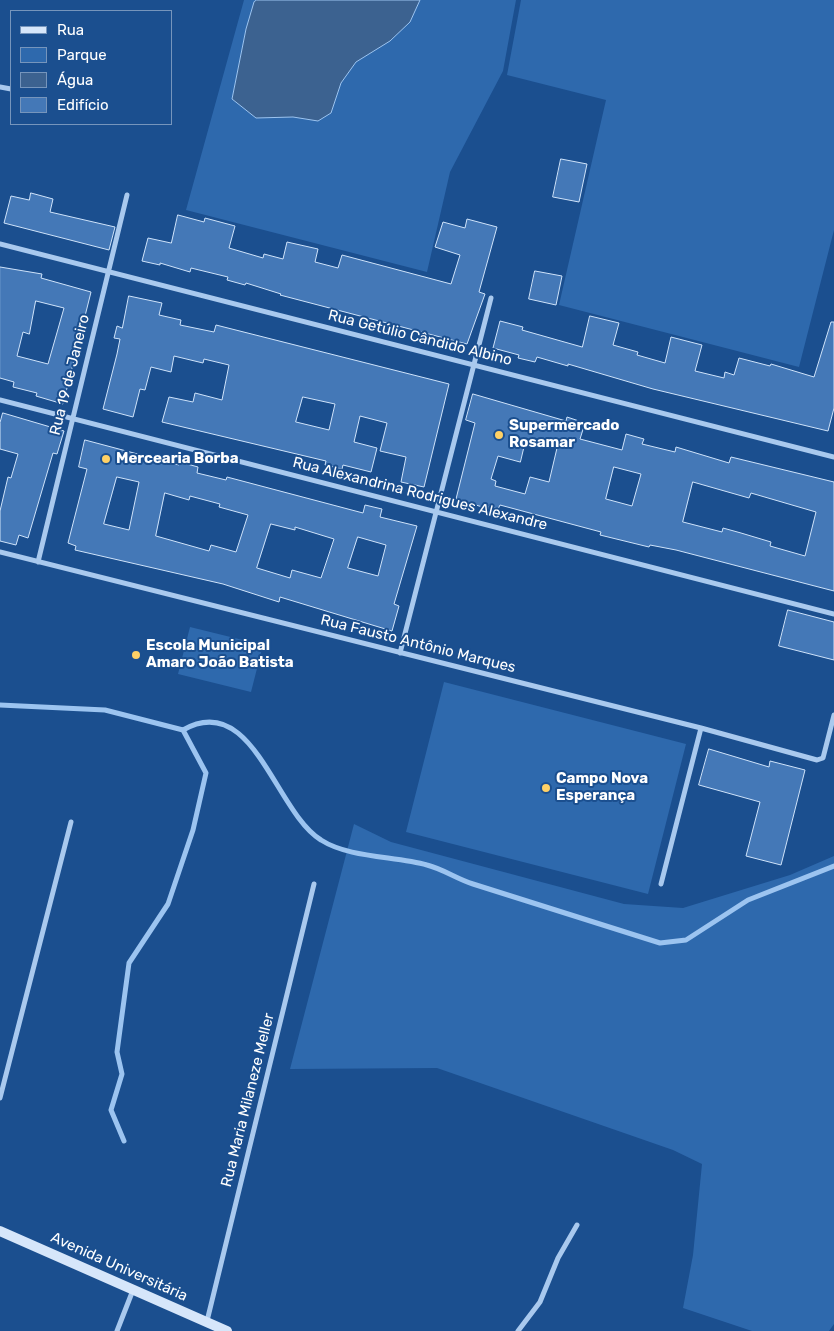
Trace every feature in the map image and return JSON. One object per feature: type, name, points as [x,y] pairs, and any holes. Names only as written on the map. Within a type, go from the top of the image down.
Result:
[{"type":"main road","name":"Avenida Universitária","points":[[0,1231],[227,1331]]},
{"type":"street","name":"Rua 19 de Janeiro","points":[[38,562],[127,195]]},
{"type":"street","name":"Rua Getúlio Cândido Albino","points":[[0,244],[834,457]]},
{"type":"street","points":[[400,652],[491,298]]},
{"type":"street","name":"Rua Alexandrina Rodrigues Alexandre","points":[[0,400],[834,614]]},
{"type":"street","name":"Rua Fausto Antônio Marques","points":[[0,552],[701,728],[817,760],[823,758],[834,715]]},
{"type":"street","points":[[661,884],[701,728]]},
{"type":"street","points":[[0,1098],[71,822]]},
{"type":"street","name":"Rua Maria Milaneze Meller","points":[[206,1322],[314,884]]},
{"type":"street","points":[[518,1331],[540,1302],[558,1258],[577,1225]]},
{"type":"street","points":[[117,1331],[134,1289]]},
{"type":"green space","points":[[244,0],[516,0],[503,71],[450,172],[427,272],[186,210]]},
{"type":"green space","points":[[521,0],[834,0],[834,230],[799,367],[559,305],[606,100],[507,75]]},
{"type":"green space","points":[[190,627],[263,645],[251,692],[178,674]]},
{"type":"green space","name":"Campo Nova Esperança","points":[[444,682],[686,744],[648,894],[406,832]]},
{"type":"green space","points":[[354,824],[391,842],[624,904],[683,908],[790,875],[834,856],[834,1324],[829,1331],[752,1331],[683,1308],[693,1255],[702,1164],[673,1150],[437,1068],[290,1069]]},
{"type":"water","points":[[257,0],[420,0],[410,22],[390,41],[356,62],[341,83],[331,113],[318,121],[293,117],[256,118],[232,99],[246,29],[254,2]]},
{"type":"building","points":[[561,159],[587,164],[579,202],[553,197]]},
{"type":"building","points":[[31,193],[53,199],[50,212],[115,227],[109,250],[4,223],[11,196],[29,200]]},
{"type":"building","points":[[178,215],[204,222],[205,218],[235,226],[229,248],[263,258],[264,254],[283,259],[287,242],[318,249],[315,262],[338,268],[342,255],[451,284],[460,255],[435,247],[443,222],[465,228],[467,219],[497,227],[479,292],[485,294],[467,344],[280,295],[246,283],[245,285],[227,280],[228,277],[191,268],[190,272],[160,263],[160,265],[142,261],[148,238],[171,243]]},
{"type":"building","points":[[0,267],[42,274],[41,278],[91,292],[63,404],[36,396],[37,393],[13,387],[14,382],[0,378]],"holes":[[[36,301],[64,308],[48,364],[17,356],[23,332],[29,334]]]},
{"type":"building","points":[[535,271],[562,276],[556,305],[529,299]]},
{"type":"building","points":[[129,296],[162,303],[159,315],[181,320],[180,325],[214,332],[216,325],[449,384],[424,487],[401,482],[406,457],[380,451],[387,423],[360,416],[354,442],[377,448],[371,472],[343,465],[342,469],[325,465],[326,461],[162,422],[169,397],[193,402],[195,393],[222,400],[229,365],[204,359],[203,363],[174,356],[171,372],[151,367],[145,390],[140,389],[133,417],[103,409],[120,339],[114,338],[117,326],[122,328]],"holes":[[[303,397],[335,404],[329,430],[296,422]]]},
{"type":"building","points":[[590,316],[619,323],[613,345],[638,352],[637,355],[665,363],[671,337],[702,345],[695,371],[724,378],[725,372],[734,375],[739,358],[770,366],[771,364],[814,377],[831,322],[834,322],[834,408],[828,431],[653,389],[568,364],[568,366],[537,357],[535,362],[518,358],[519,355],[493,348],[500,321],[523,327],[522,330],[582,347]]},
{"type":"building","points":[[473,394],[566,421],[567,417],[585,423],[580,439],[622,450],[626,434],[644,439],[642,444],[675,452],[676,447],[729,463],[731,457],[834,482],[834,591],[676,550],[650,545],[649,547],[600,535],[601,532],[500,505],[498,509],[489,506],[489,509],[456,499],[475,423],[466,420]],"holes":[[[526,440],[557,448],[549,482],[530,477],[525,494],[495,486],[496,481],[491,479],[498,456],[520,462]],[[614,467],[641,474],[632,506],[606,499]],[[693,482],[749,498],[751,493],[816,512],[805,556],[770,546],[771,542],[741,533],[723,528],[722,532],[683,522]]]},
{"type":"building","points":[[3,413],[64,431],[57,454],[53,453],[28,538],[19,535],[16,545],[0,541],[0,511],[8,477],[11,478],[18,454],[0,449],[0,423]]},
{"type":"building","points":[[85,440],[179,465],[180,462],[198,467],[197,473],[226,480],[227,477],[363,513],[365,505],[382,509],[380,517],[417,526],[394,604],[399,606],[392,631],[280,597],[279,602],[223,584],[75,550],[76,546],[68,543],[87,469],[79,467]],"holes":[[[117,477],[139,482],[129,530],[104,524]],[[165,493],[189,500],[190,496],[220,504],[219,507],[248,515],[236,552],[211,545],[209,551],[156,536]],[[271,524],[295,530],[295,527],[334,539],[321,578],[292,570],[290,578],[257,568]],[[358,537],[386,545],[378,576],[348,568]]]},
{"type":"building","points":[[788,610],[834,622],[834,660],[779,646]]},
{"type":"building","points":[[709,749],[769,767],[770,761],[805,770],[781,865],[746,856],[760,802],[699,785]]},
{"type":"waterway","points":[[0,705],[105,710],[183,730],[206,773],[193,830],[168,904],[129,963],[117,1052],[122,1074],[111,1110],[124,1141]]},
{"type":"waterway","points":[[183,730],[207,722],[228,726],[245,740],[261,760],[305,826],[321,840],[332,846],[358,853],[427,865],[473,884],[660,943],[686,940],[748,900],[834,866]]},
{"type":"place","name":"Supermercado Rosamar","points":[[499,435]]},
{"type":"place","name":"Mercearia Borba","points":[[106,459]]},
{"type":"place","name":"Escola Municipal Amaro João Batista","points":[[136,655]]},
{"type":"place","name":"Campo Nova Esperança","points":[[546,788]]}]
